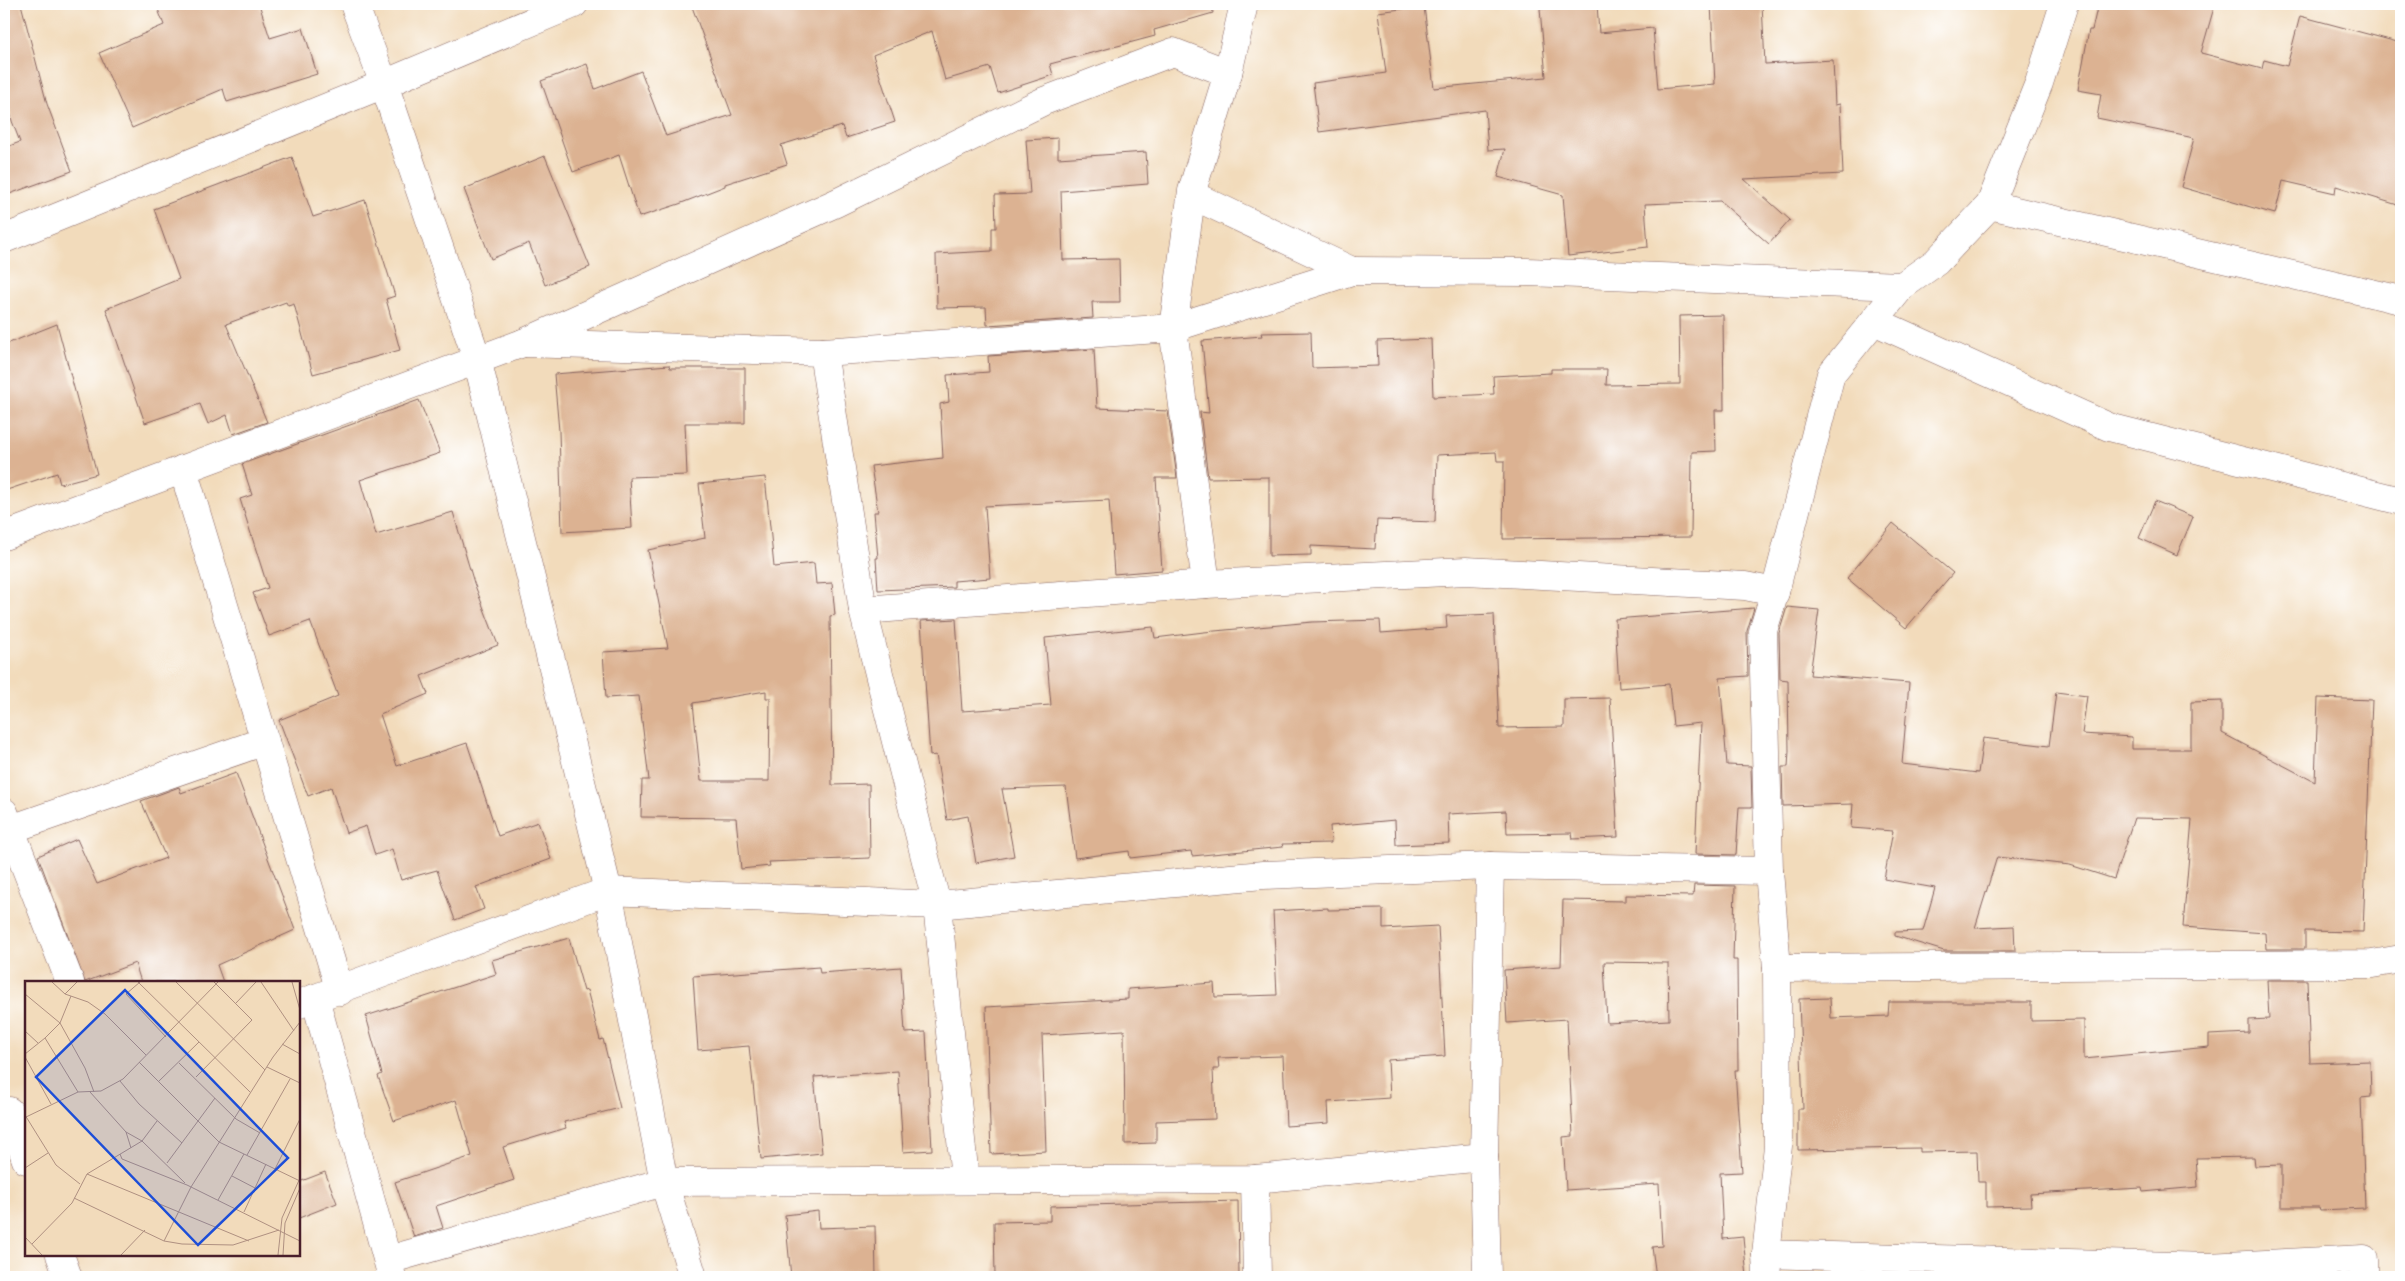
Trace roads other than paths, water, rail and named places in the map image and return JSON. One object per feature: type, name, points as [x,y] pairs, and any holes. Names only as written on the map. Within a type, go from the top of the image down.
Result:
[{"type":"street","points":[[354,4],[384,84],[477,359],[608,891],[664,1182],[693,1277]]},
{"type":"street","points":[[4,239],[384,84],[574,4]]},
{"type":"street","points":[[1206,584],[1173,328],[1192,195],[1228,73],[1244,4]]},
{"type":"street","points":[[2064,4],[2040,83],[1990,205],[1936,262],[1902,286],[1831,374],[1775,592],[1763,631],[1770,871],[1776,968],[1778,1146],[1767,1266],[2208,1267],[2364,1259],[2364,1277]]},
{"type":"street","points":[[4,536],[524,343],[836,203],[1044,101],[1173,52],[1228,73]]},
{"type":"street","points":[[1192,195],[1352,271]]},
{"type":"street","points":[[1990,205],[2401,300]]},
{"type":"street","points":[[524,343],[823,352],[1173,328],[1352,271],[1527,272],[1902,286]]},
{"type":"street","points":[[1874,321],[2109,427],[2401,501]]},
{"type":"street","points":[[823,352],[864,610],[937,905],[965,1179]]},
{"type":"street","points":[[183,469],[265,741],[318,998],[390,1269],[664,1182],[1255,1179],[1484,1158]]},
{"type":"street","points":[[864,610],[1206,584],[1466,571],[1745,586],[1775,592]]},
{"type":"street","points":[[70,981],[7,820],[265,741]]},
{"type":"street","points":[[318,998],[608,891],[937,905],[1263,875],[1490,866],[1770,871]]},
{"type":"street","points":[[1486,1277],[1484,1158],[1490,866]]},
{"type":"street","points":[[1776,968],[2372,964],[2401,959]]},
{"type":"street","points":[[13,1110],[25,1156]]},
{"type":"street","points":[[1255,1179],[1257,1277]]},
{"type":"street","points":[[60,1256],[68,1277]]}]
